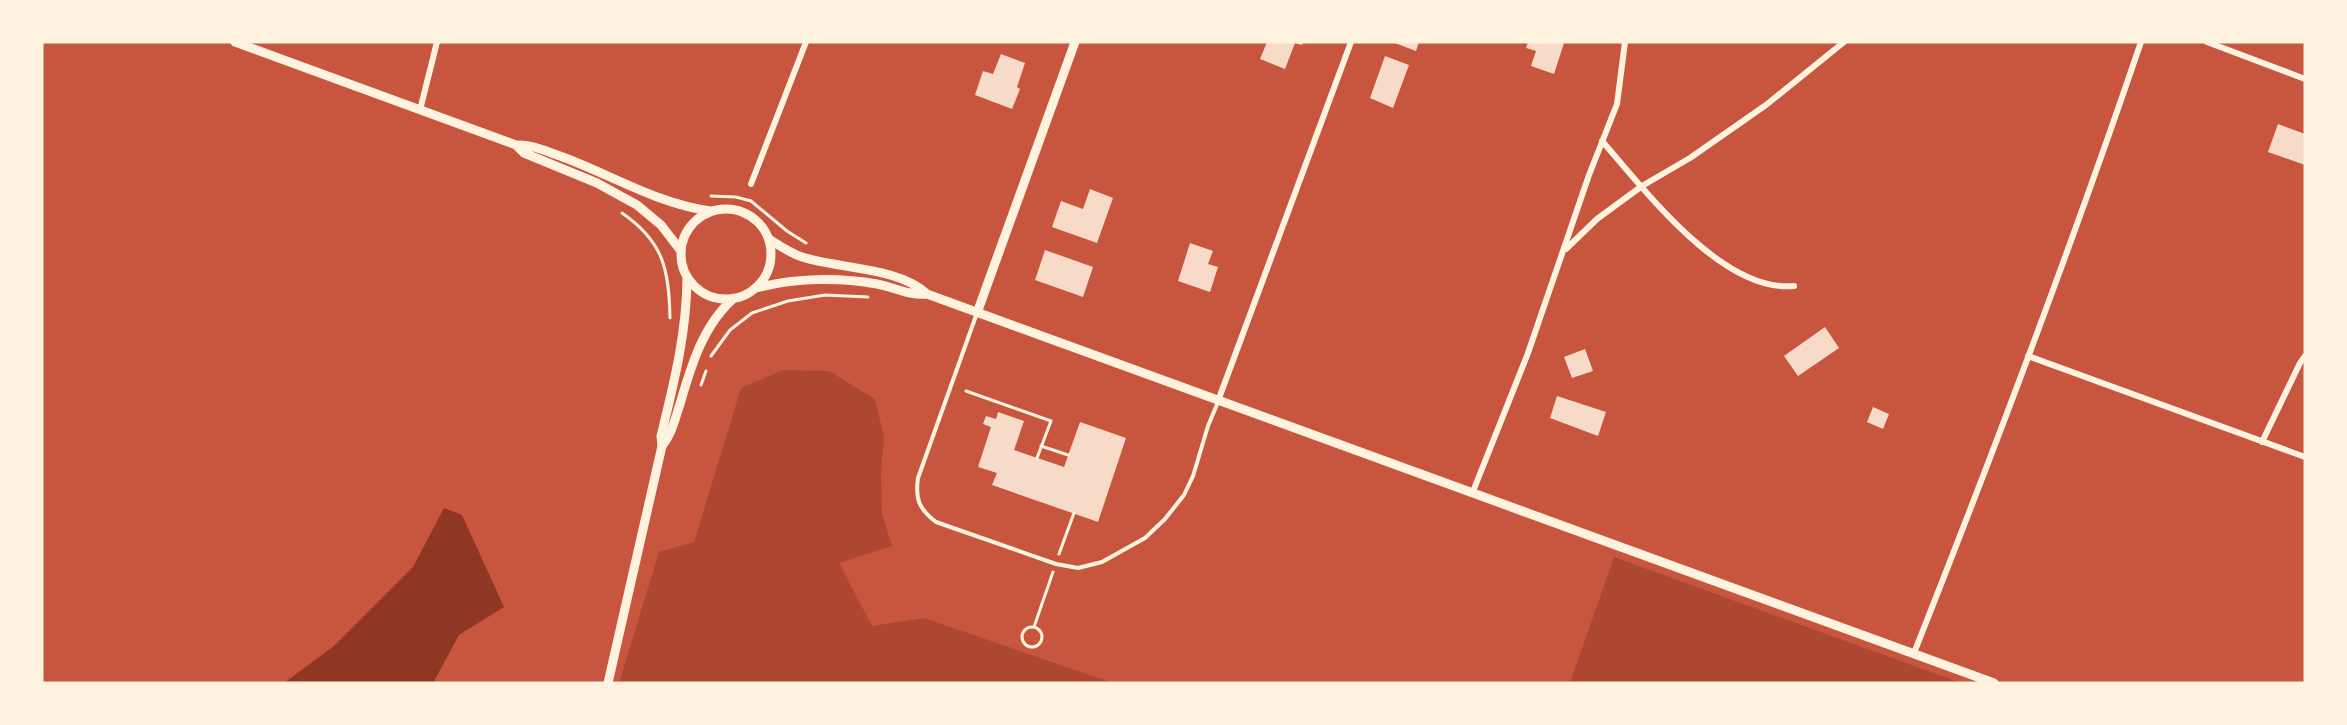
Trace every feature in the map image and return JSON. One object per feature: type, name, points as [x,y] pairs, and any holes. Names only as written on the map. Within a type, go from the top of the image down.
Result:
[{"type":"street","points":[[235,42],[516,145],[524,153],[597,183],[637,205],[661,225],[681,251]]},
{"type":"street","points":[[420,110],[437,42]]},
{"type":"street","points":[[751,184],[806,42]]},
{"type":"street","points":[[977,313],[1075,42]]},
{"type":"street","points":[[1218,402],[1351,42]]},
{"type":"street","points":[[1472,494],[1528,353],[1617,104],[1625,42]]},
{"type":"street","points":[[1563,251],[1597,219],[1642,186],[1690,158],[1766,105],[1844,42]]},
{"type":"street","points":[[1914,653],[1997,443],[2089,195],[2141,42]]},
{"type":"street","points":[[2207,42],[2305,79]]},
{"type":"street","points":[[1602,141],[1662,210],[1701,247],[1735,272],[1777,287],[1794,286]]},
{"type":"street","points":[[516,145],[527,144],[572,160],[665,201],[712,211],[729,209],[746,213],[760,224],[769,239],[771,254],[769,269],[756,288]]},
{"type":"street","points":[[712,211],[690,226],[683,239],[681,251],[682,266],[687,276],[696,288],[708,296],[720,299],[734,298],[756,288],[785,282],[838,280],[878,285],[916,295],[927,294]]},
{"type":"street","points":[[769,239],[801,257],[892,277],[918,286],[927,294],[1218,402],[1994,683]]},
{"type":"street","points":[[608,683],[662,446],[661,436],[683,339],[687,276]]},
{"type":"street","points":[[662,446],[669,437],[688,377],[705,334],[718,314],[734,298]]},
{"type":"street","points":[[2028,356],[2305,458]]},
{"type":"street","points":[[2262,442],[2305,356]]},
{"type":"lane","points":[[977,313],[918,478],[916,492],[918,503],[922,511],[936,522],[1056,564],[1078,568],[1102,562],[1145,538],[1165,519],[1184,495],[1193,476],[1218,402]]},
{"type":"path","points":[[704,196],[736,197],[751,201],[787,231],[810,245]]},
{"type":"path","points":[[616,210],[644,230],[662,254],[669,282],[670,321]]},
{"type":"path","points":[[710,358],[730,330],[752,313],[788,301],[825,295],[870,297]]},
{"type":"path","points":[[699,390],[707,369]]},
{"type":"path","points":[[966,391],[1051,421],[1036,458]]},
{"type":"path","points":[[1041,446],[1068,455]]},
{"type":"path","points":[[1034,627],[1074,513]]},
{"type":"path","points":[[1028,627],[1034,627],[1040,630],[1042,637],[1037,646],[1030,647],[1024,644],[1022,634],[1028,627]]},
{"type":"shaded area","points":[[783,370],[829,371],[875,399],[884,437],[881,472],[882,514],[892,546],[839,563],[872,626],[924,618],[1113,683],[619,683],[659,552],[694,542],[741,388]]},
{"type":"shaded area","points":[[444,508],[462,515],[504,607],[459,635],[433,683],[284,683],[334,646],[413,567]]},
{"type":"shaded area","points":[[1614,557],[1961,683],[1570,683]]},
{"type":"building","points":[[1267,42],[1303,42],[1302,45],[1295,43],[1285,69],[1260,59]]},
{"type":"building","points":[[1392,42],[1419,42],[1416,51]]},
{"type":"building","points":[[1528,42],[1564,43],[1554,74],[1531,66],[1536,51],[1526,48]]},
{"type":"building","points":[[1001,54],[1025,63],[1017,87],[1020,89],[1012,109],[975,95],[983,71],[993,74]]},
{"type":"building","points":[[1385,56],[1409,65],[1393,108],[1370,98]]},
{"type":"building","points":[[2278,124],[2305,134],[2305,165],[2268,152]]},
{"type":"building","points":[[1090,189],[1113,198],[1097,243],[1052,227],[1061,201],[1083,209]]},
{"type":"building","points":[[1190,243],[1213,251],[1208,264],[1218,267],[1210,292],[1178,281]]},
{"type":"building","points":[[1045,250],[1093,267],[1083,297],[1035,280]]},
{"type":"building","points":[[1825,327],[1839,348],[1798,376],[1784,356]]},
{"type":"building","points":[[1585,349],[1593,371],[1572,378],[1564,357]]},
{"type":"building","points":[[1557,396],[1606,412],[1598,436],[1550,418]]},
{"type":"building","points":[[1873,407],[1889,414],[1883,429],[1867,422]]},
{"type":"building","points":[[998,412],[1024,421],[1014,450],[1064,467],[1080,422],[1126,438],[1098,522],[992,485],[997,473],[978,467],[991,427],[983,424],[986,416],[996,419]]}]
